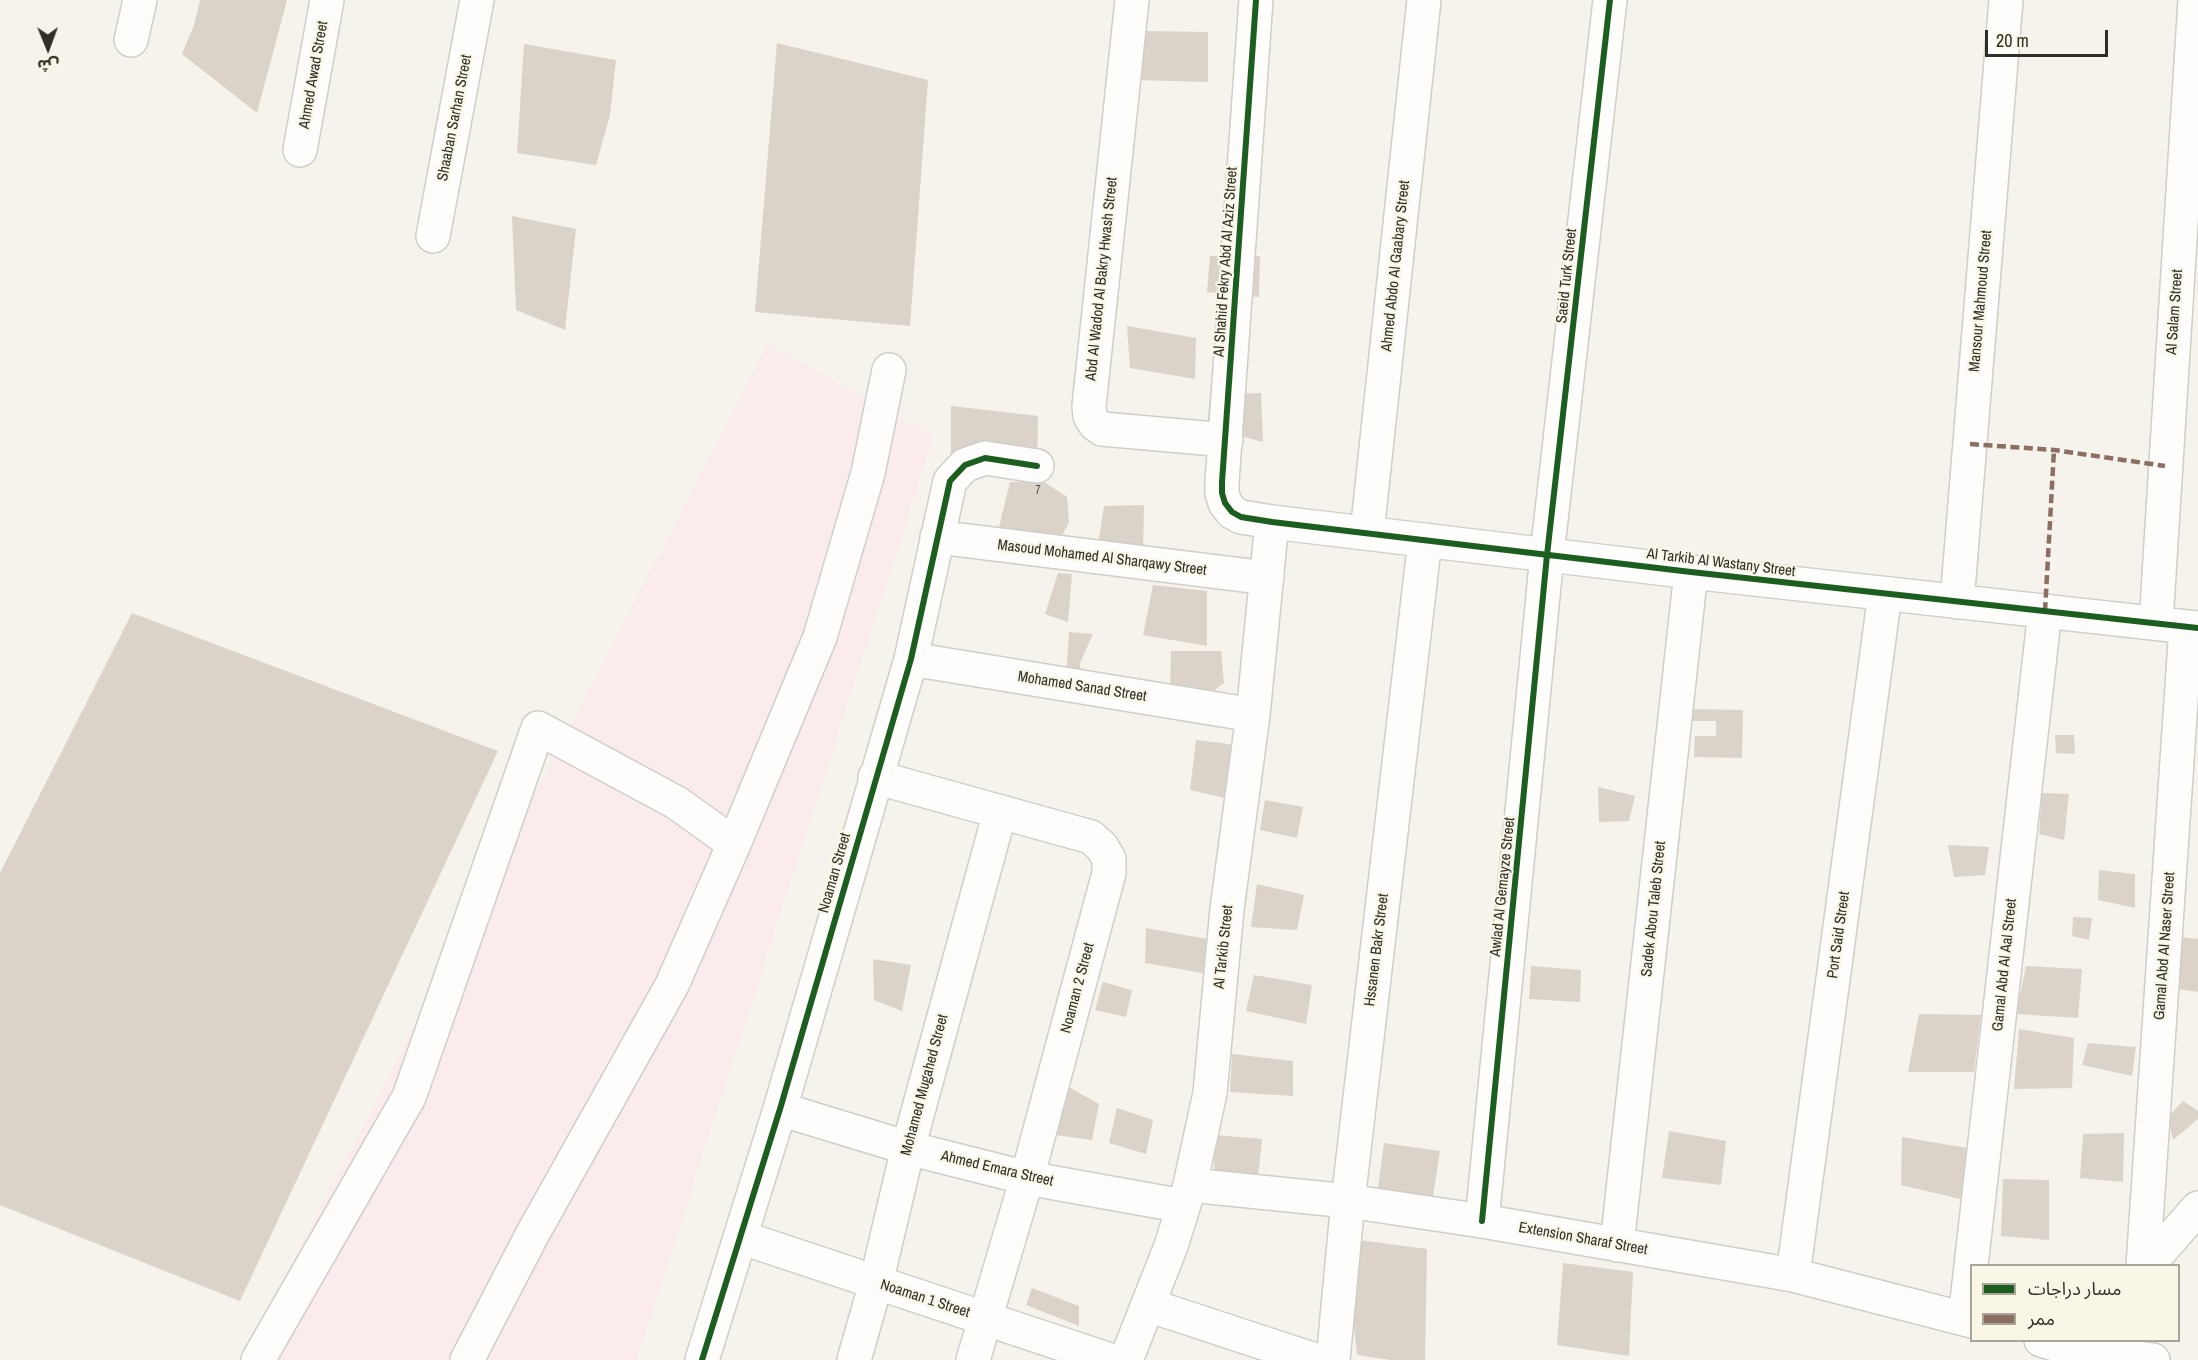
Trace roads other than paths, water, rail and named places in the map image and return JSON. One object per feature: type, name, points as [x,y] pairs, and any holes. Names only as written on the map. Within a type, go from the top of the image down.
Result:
[{"type":"street","points":[[131,40],[140,0]]},
{"type":"street","name":"Ahmed Awad Street","points":[[300,150],[327,0]]},
{"type":"street","name":"Shaaban Sarhan Street","points":[[433,236],[477,0]]},
{"type":"street","name":"Abd Al Wadod Al Bakry Hwash Street","points":[[1132,0],[1089,406],[1090,416],[1102,429],[1227,440]]},
{"type":"street","name":"Al Shahid Fekry Abd Al Aziz Street","points":[[1256,0],[1222,493],[1225,503],[1232,512],[1257,519]]},
{"type":"street","name":"Ahmed Abdo Al Gaabary Street","points":[[1367,533],[1424,0]]},
{"type":"street","name":"Saeid Turk Street","points":[[1547,555],[1610,0]]},
{"type":"street","name":"Mansour Mahmoud Street","points":[[1957,602],[2006,0]]},
{"type":"street","name":"Al Salam Street","points":[[2180,626],[2195,0]]},
{"type":"street","points":[[467,1360],[532,1235],[672,985],[734,844],[820,637],[868,472],[889,370]]},
{"type":"street","name":"Noaman Street","points":[[702,1360],[780,1109],[911,658],[950,481],[965,465],[985,458],[1037,465]]},
{"type":"street","name":"Al Tarkib Al Wastany Street","points":[[1257,519],[1691,572],[2180,626]]},
{"type":"street","name":"Al Tarkib Street","points":[[1126,1360],[1171,1246],[1186,1196],[1210,1093],[1227,909],[1253,716],[1267,578],[1257,519]]},
{"type":"street","name":"Masoud Mohamed Al Sharqawy Street","points":[[937,537],[1267,578]]},
{"type":"street","name":"Hssanen Bakr Street","points":[[1333,1360],[1348,1201],[1425,540]]},
{"type":"street","name":"Awlad Al Gemayze Street","points":[[1482,1221],[1547,555]]},
{"type":"street","name":"Sadek Abou Taleb Street","points":[[1617,1245],[1691,572]]},
{"type":"street","name":"Port Said Street","points":[[1793,1275],[1885,594]]},
{"type":"street","name":"Gamal Abd Al Aal Street","points":[[1974,1264],[2045,611]]},
{"type":"street","name":"Gamal Abd Al Naser Street","points":[[2145,1264],[2180,626]]},
{"type":"street","name":"Mohamed Sanad Street","points":[[911,658],[1253,716]]},
{"type":"street","points":[[258,1360],[409,1097],[538,728],[677,803],[734,844]]},
{"type":"street","name":"Noaman 2 Street","points":[[875,777],[1091,837],[1102,847],[1109,859],[1109,873],[1027,1178],[973,1360]]},
{"type":"street","name":"Mohamed Mugahed Street","points":[[854,1360],[876,1283],[908,1148],[1000,812]]},
{"type":"street","name":"Ahmed Emara Street","points":[[780,1109],[908,1148],[1027,1178],[1186,1196]]},
{"type":"street","name":"Extension Sharaf Street","points":[[1186,1196],[1348,1201],[1482,1221],[1793,1275],[1968,1320]]},
{"type":"street","points":[[2147,1264],[2198,1208]]},
{"type":"street","name":"Noaman 1 Street","points":[[740,1237],[1110,1360]]},
{"type":"street","name":"Gamal Abd Al Aal Street","points":[[1968,1320],[1970,1302]]},
{"type":"street","points":[[1148,1305],[1315,1360]]},
{"type":"street","points":[[2045,1342],[2075,1350],[2153,1360]]}]
